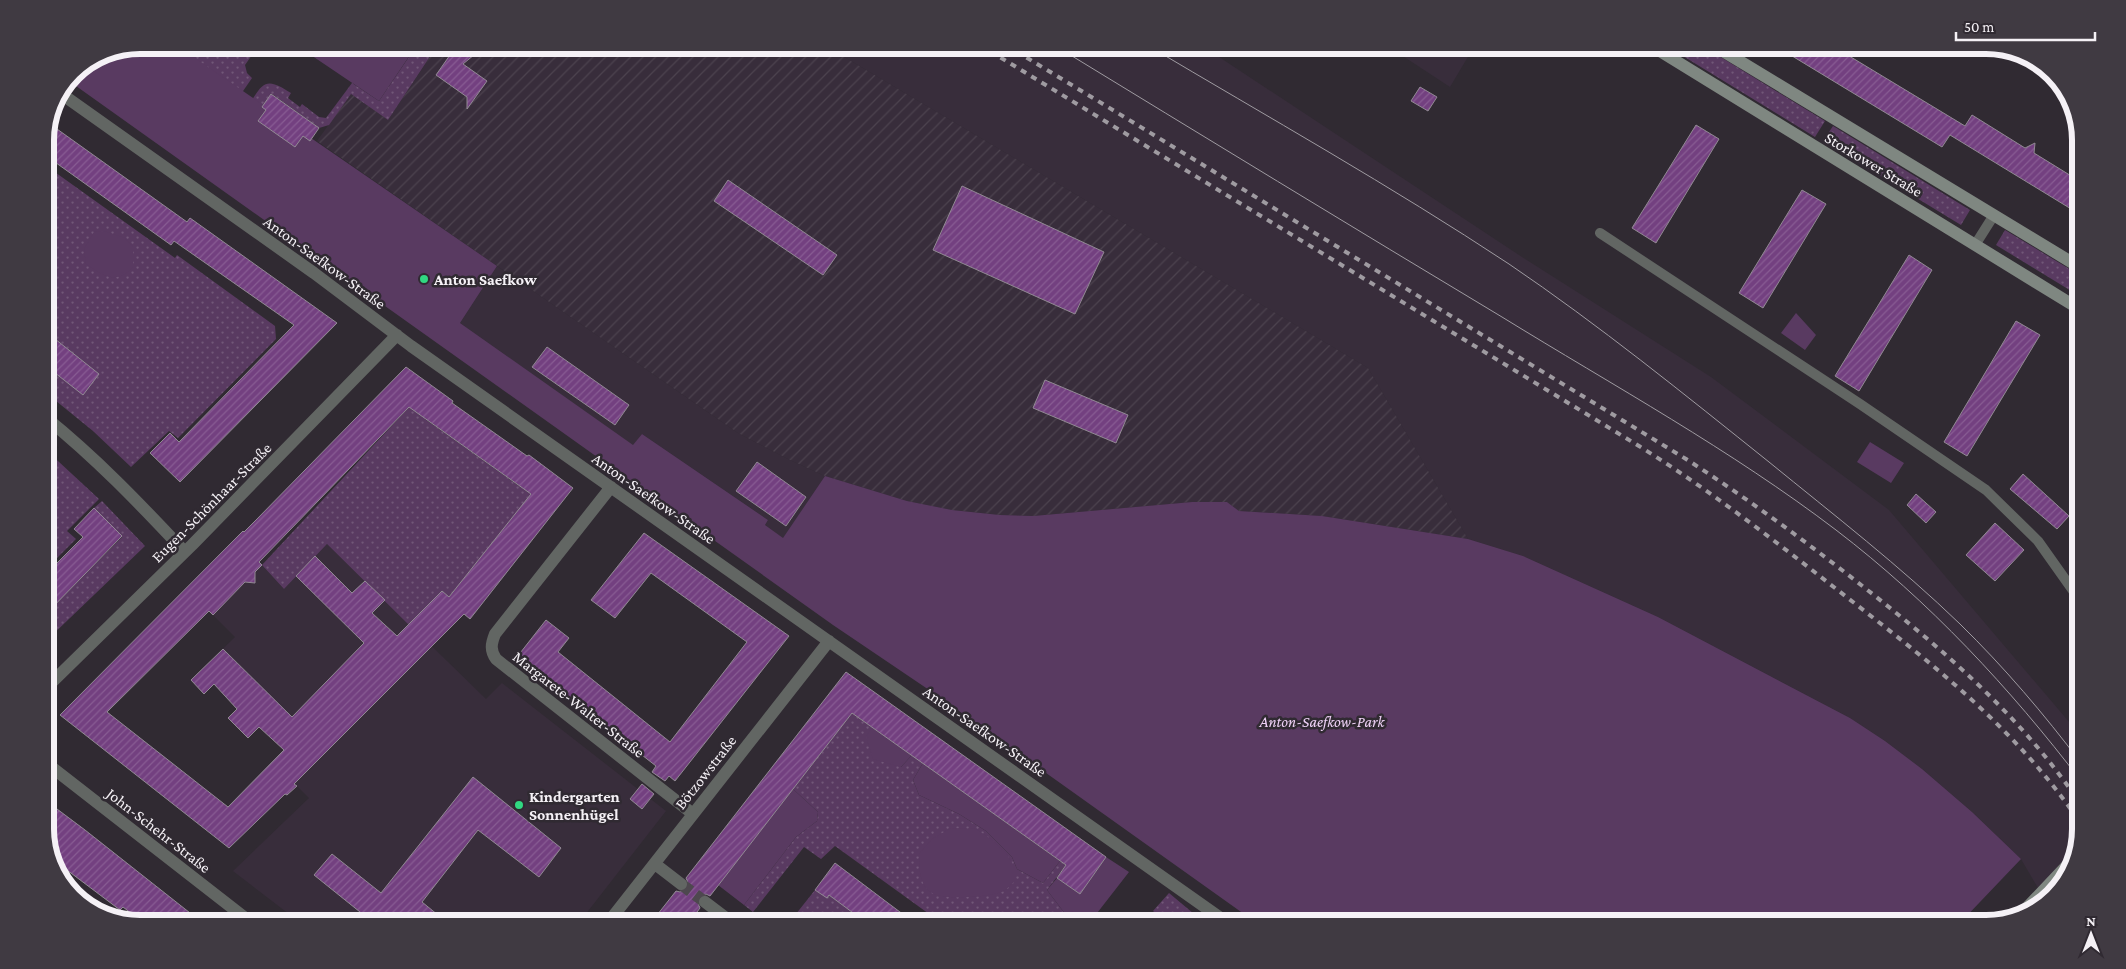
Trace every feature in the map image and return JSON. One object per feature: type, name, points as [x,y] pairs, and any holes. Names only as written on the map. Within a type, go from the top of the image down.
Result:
[{"type":"street","name":"Storkower Straße","points":[[1665,54],[2072,304]]},
{"type":"street","name":"Storkower Straße","points":[[1728,54],[2072,263]]},
{"type":"street","name":"Anton-Saefkow-Straße","points":[[66,97],[314,273],[397,336],[1216,915]]},
{"type":"street","name":"Eugen-Schönhaar-Straße","points":[[54,680],[397,336]]},
{"type":"street","points":[[54,425],[75,441],[111,475],[184,551]]},
{"type":"street","name":"Margarete-Walter-Straße","points":[[611,487],[495,634],[491,646],[492,653],[496,659],[693,814]]},
{"type":"street","name":"Bötzowstraße","points":[[614,915],[828,641]]},
{"type":"street","name":"John-Schehr-Straße","points":[[54,769],[241,915]]},
{"type":"street","points":[[655,864],[681,884]]},
{"type":"street","points":[[2033,902],[2061,872]]},
{"type":"street","points":[[705,902],[722,915]]},
{"type":"lane","points":[[1976,245],[1994,215]]},
{"type":"lane","points":[[1600,233],[1860,404],[1986,490],[2038,541],[2072,591]]},
{"type":"shaded area","points":[[432,54],[839,54],[1368,368],[1468,539],[1322,516],[1239,511],[1227,502],[1192,502],[1033,516],[1000,515],[952,510],[907,501],[825,476],[738,433],[317,141],[351,94],[388,120]]},
{"type":"shaded area","points":[[839,54],[1215,54],[1522,257],[1711,377],[1889,510],[2072,725],[2071,846],[2061,872],[2051,886],[2042,895],[2021,859],[1972,812],[1922,769],[1850,718],[1658,617],[1523,556],[1468,539],[1368,368]]},
{"type":"shaded area","points":[[1400,54],[1470,54],[1450,87]]},
{"type":"shaded area","points":[[497,266],[738,433],[825,476],[783,539],[765,525],[768,520],[642,434],[633,446],[460,323]]},
{"type":"shaded area","points":[[327,544],[486,699],[502,683],[666,811],[585,915],[290,915],[233,871],[309,798],[273,762],[284,750],[260,727],[248,738],[228,718],[240,706],[216,682],[204,694],[191,680],[235,637],[213,615],[262,565],[284,589]]},
{"type":"green space","name":"Anton-Saefkow-Park","points":[[129,54],[189,54],[497,266],[460,323],[633,445],[642,434],[768,520],[765,525],[783,538],[825,476],[907,501],[952,510],[1000,515],[1033,516],[1192,502],[1227,502],[1239,511],[1322,516],[1468,539],[1523,556],[1658,617],[1850,718],[1922,769],[1972,812],[2021,859],[1968,915],[1245,915],[938,696],[833,625],[74,85],[83,75],[97,65],[112,58]]},
{"type":"green space","points":[[164,54],[253,54],[245,65],[247,73],[252,78],[241,94]]},
{"type":"green space","points":[[309,54],[411,54],[379,101]]},
{"type":"green space","points":[[411,54],[431,55],[388,120],[351,94],[329,125],[319,128],[272,94],[262,107],[251,102],[264,85],[277,85],[291,93],[288,98],[300,107],[302,104],[319,117],[326,118],[352,83],[379,101]]},
{"type":"green space","points":[[1680,54],[1716,54],[1825,121],[1815,137]]},
{"type":"green space","points":[[1833,126],[1970,210],[1961,225],[1823,141]]},
{"type":"green space","points":[[54,171],[175,258],[177,255],[275,326],[276,339],[178,438],[169,431],[131,467],[93,431],[54,399]]},
{"type":"green space","points":[[2005,230],[2072,271],[2072,291],[1996,245]]},
{"type":"green space","points":[[104,231],[125,238],[133,247],[133,267],[121,276],[110,277],[104,275],[86,264],[84,249],[94,232]]},
{"type":"green space","points":[[1796,313],[1816,335],[1805,350],[1781,333]]},
{"type":"green space","points":[[411,405],[426,415],[425,419],[519,486],[522,484],[534,493],[449,597],[442,591],[409,625],[327,544],[284,589],[262,565]]},
{"type":"green space","points":[[1870,442],[1904,463],[1891,483],[1857,462]]},
{"type":"green space","points":[[54,457],[99,499],[67,531],[76,539],[54,561]]},
{"type":"green space","points":[[102,501],[145,546],[54,633],[54,606],[122,537],[94,508]]},
{"type":"green space","points":[[852,713],[872,727],[901,767],[912,755],[923,763],[913,780],[919,795],[959,814],[986,831],[1012,857],[1017,869],[1043,883],[1060,861],[1066,865],[1047,890],[1066,915],[931,915],[835,846],[821,859],[804,847],[753,912],[744,905],[796,837],[817,821],[818,812],[793,789]]},
{"type":"green space","points":[[872,727],[912,755],[901,767],[873,759],[866,737]]},
{"type":"green space","points":[[923,763],[1060,861],[1043,883],[1017,869],[1012,857],[986,831],[959,814],[919,795],[913,780]]},
{"type":"green space","points":[[793,789],[818,812],[817,821],[796,837],[744,905],[718,885]]},
{"type":"green space","points":[[951,828],[976,829],[991,839],[1006,853],[1014,866],[1014,882],[1007,889],[1000,892],[975,897],[945,897],[928,890],[922,881],[919,854],[932,839]]},
{"type":"green space","points":[[1106,857],[1129,872],[1096,915],[1066,915],[1047,890],[1057,878],[1080,894]]},
{"type":"green space","points":[[815,890],[829,895],[856,915],[795,915]]},
{"type":"green space","points":[[1169,893],[1195,915],[1158,915],[1153,911]]},
{"type":"building","points":[[451,54],[475,54],[463,64],[487,81],[467,109],[467,97],[436,75]]},
{"type":"building","points":[[1789,54],[1846,54],[1965,126],[1972,115],[2025,148],[2035,143],[2034,153],[2072,176],[2072,210],[1950,135],[1942,147]]},
{"type":"building","points":[[1420,87],[1437,97],[1428,111],[1411,101]]},
{"type":"building","points":[[271,94],[319,128],[310,141],[303,136],[295,147],[258,121],[266,110],[262,107]]},
{"type":"building","points":[[1696,125],[1719,139],[1656,243],[1632,228]]},
{"type":"building","points":[[55,128],[187,222],[190,218],[337,323],[180,482],[150,453],[170,433],[179,442],[294,325],[174,241],[171,245],[54,161]]},
{"type":"building","points":[[728,180],[837,255],[823,275],[714,201]]},
{"type":"building","points":[[962,186],[1104,252],[1075,314],[933,250]]},
{"type":"building","points":[[1802,190],[1826,204],[1763,308],[1739,293]]},
{"type":"building","points":[[1909,255],[1932,270],[1859,391],[1835,376]]},
{"type":"building","points":[[2016,321],[2040,335],[1967,456],[1944,442]]},
{"type":"building","points":[[54,338],[99,374],[83,395],[54,372]]},
{"type":"building","points":[[547,347],[629,405],[615,425],[532,367]]},
{"type":"building","points":[[406,367],[453,401],[452,403],[527,456],[529,455],[573,488],[470,619],[464,614],[294,784],[297,786],[287,795],[285,794],[229,848],[60,715]],"holes":[[[409,407],[531,494],[449,597],[442,591],[397,636],[372,613],[385,600],[365,581],[352,593],[315,556],[296,576],[364,643],[292,717],[223,649],[191,680],[204,694],[214,684],[237,709],[228,718],[248,738],[259,727],[284,750],[228,807],[107,712],[209,611],[213,615],[245,582],[255,583],[255,572],[262,565],[259,562]]]},
{"type":"building","points":[[1045,380],[1128,415],[1116,443],[1033,408]]},
{"type":"building","points":[[757,462],[806,497],[786,526],[736,491]]},
{"type":"building","points":[[2023,474],[2069,516],[2057,529],[2010,489]]},
{"type":"building","points":[[1916,494],[1936,512],[1926,523],[1907,505]]},
{"type":"building","points":[[94,508],[122,536],[54,606],[54,566],[83,537],[74,529]]},
{"type":"building","points":[[1995,523],[2024,550],[1995,581],[1966,555]]},
{"type":"building","points":[[644,533],[789,636],[675,781],[669,776],[665,781],[652,772],[656,766],[517,657],[546,620],[569,638],[558,652],[670,742],[747,642],[651,573],[615,618],[591,600]]},
{"type":"building","points":[[846,672],[1106,857],[1080,894],[1057,878],[1066,865],[852,713],[710,896],[706,894],[699,897],[697,901],[700,908],[695,915],[657,915],[676,891],[680,892],[687,889],[689,885],[686,878]]},
{"type":"building","points":[[473,777],[561,848],[539,877],[478,830],[422,902],[438,915],[372,915],[368,912],[364,915],[314,875],[332,854],[381,893]]},
{"type":"building","points":[[642,784],[654,794],[642,809],[630,799]]},
{"type":"building","points":[[54,807],[193,915],[133,915],[123,907],[120,910],[63,867],[58,857],[60,854],[56,851],[55,846]]},
{"type":"building","points":[[835,863],[904,915],[856,915],[829,895],[827,898],[815,890]]},
{"type":"tunnel","points":[[681,884],[705,902]]},
{"type":"tram line","points":[[1069,54],[1672,419],[1796,501],[1870,557],[1936,616],[1997,679],[2072,769]]},
{"type":"tram line","points":[[1162,54],[1375,179],[1465,235],[1543,287],[1641,360],[1842,521],[1937,603],[2008,674],[2072,751]]},
{"type":"railway","points":[[995,54],[1665,462],[1763,532],[1936,668],[1968,696],[2028,756],[2072,811]]},
{"type":"railway","points":[[1021,54],[1686,459],[1751,503],[1856,581],[1918,631],[1978,684],[2033,742],[2072,792]]},
{"type":"place","name":"Anton Saefkow","points":[[424,279]]},
{"type":"place","name":"Kindergarten Sonnenhügel","points":[[519,805]]}]
